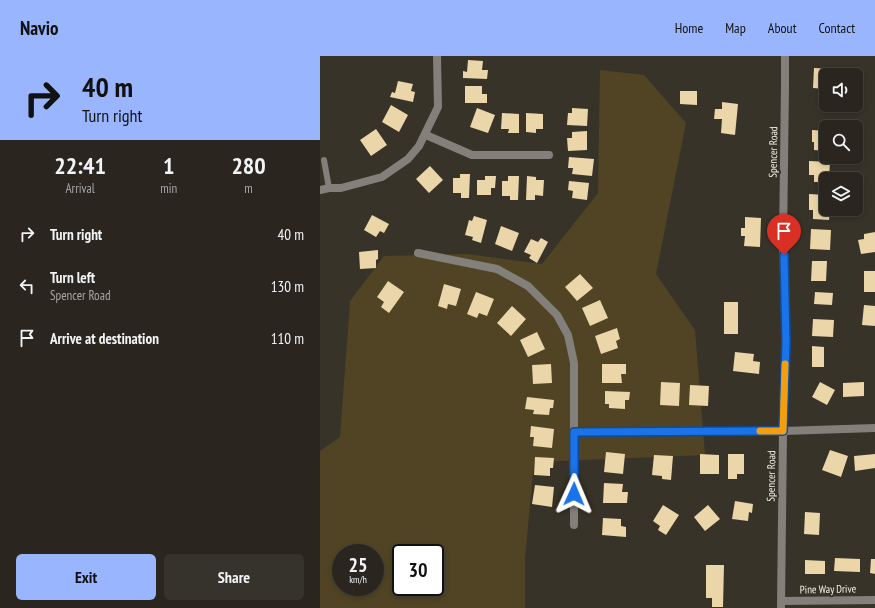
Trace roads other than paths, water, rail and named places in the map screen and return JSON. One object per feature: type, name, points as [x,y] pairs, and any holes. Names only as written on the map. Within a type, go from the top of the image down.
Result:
[{"type":"street","points":[[320,190],[341,188],[382,177],[408,159],[426,135],[438,107],[437,56]]},
{"type":"street","name":"Spencer Road","points":[[781,604],[783,431],[786,342],[783,241],[786,85],[784,56]]},
{"type":"street","points":[[426,135],[472,155],[549,155]]},
{"type":"street","points":[[418,254],[497,269],[528,286],[557,315],[568,335],[574,363],[574,525]]},
{"type":"street","points":[[574,432],[783,431],[875,428]]},
{"type":"street","name":"Pine Way Drive","points":[[781,604],[875,600]]},
{"type":"lane","points":[[324,160],[329,188]]}]
